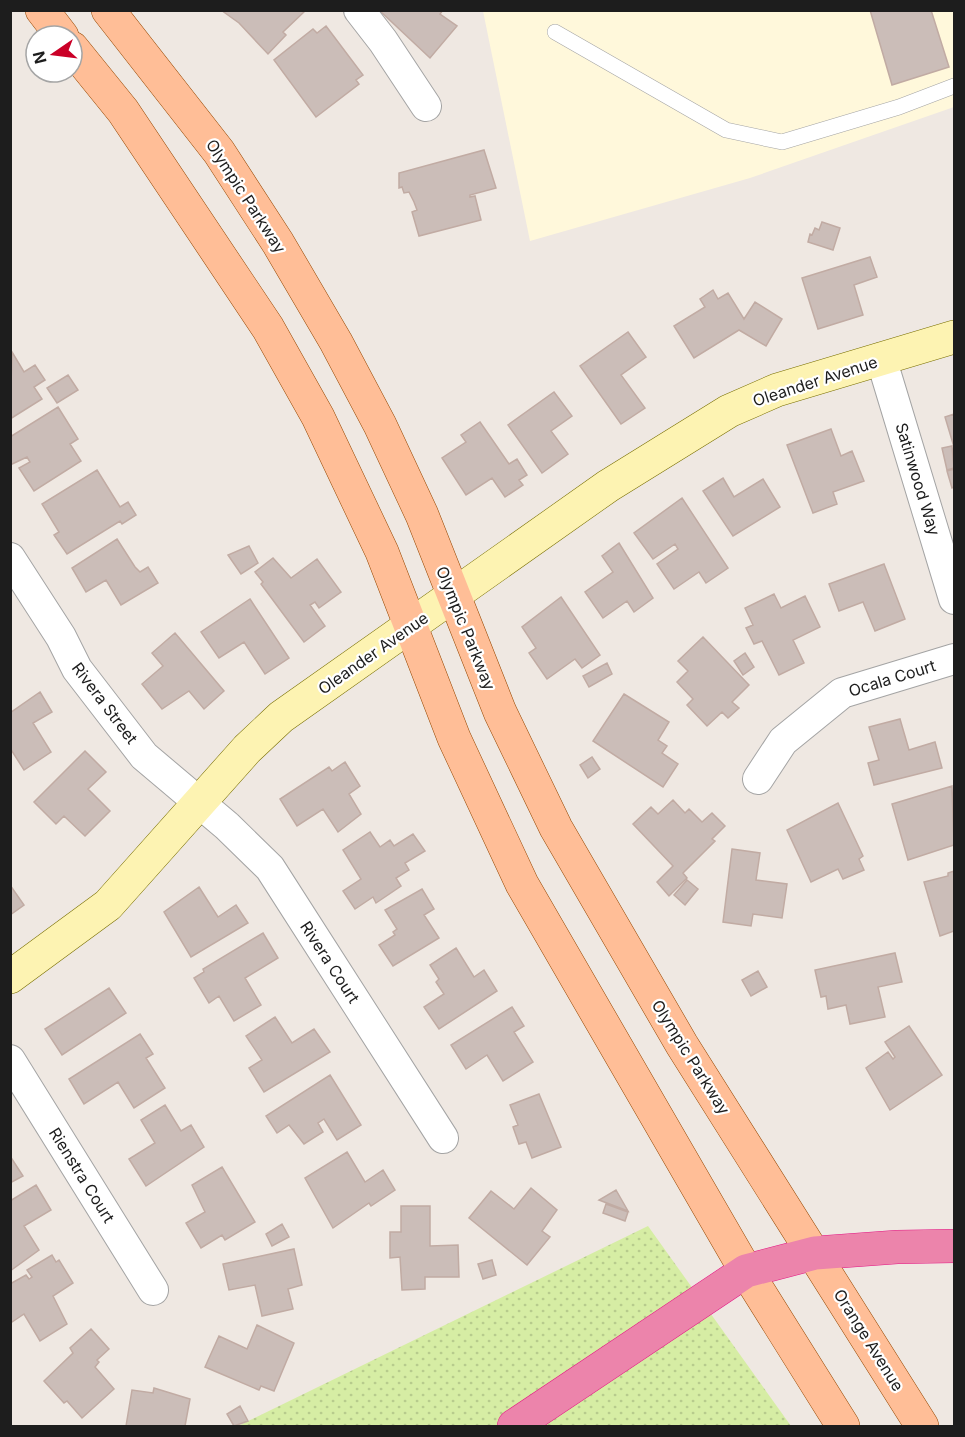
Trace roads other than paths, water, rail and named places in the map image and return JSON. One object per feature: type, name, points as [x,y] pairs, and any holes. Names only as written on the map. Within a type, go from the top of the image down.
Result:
[{"type":"highway","points":[[514,1426],[746,1271],[815,1253],[897,1246],[954,1246]]},
{"type":"main road","points":[[42,10],[53,24]]},
{"type":"main road","name":"Olympic Parkway","points":[[108,10],[219,152],[284,253],[380,425],[422,515],[500,712],[556,828],[682,1045],[815,1253]]},
{"type":"main road","points":[[84,63],[123,111],[268,328],[318,417],[382,552],[453,738],[522,884],[746,1271],[843,1426]]},
{"type":"main road","name":"Orange Avenue","points":[[815,1253],[922,1426]]},
{"type":"street","points":[[359,10],[383,41],[426,106]]},
{"type":"street","name":"Oleander Avenue","points":[[10,977],[108,905],[247,749],[281,717],[608,486],[729,411],[777,390],[954,337]]},
{"type":"street","name":"Satinwood Way","points":[[881,358],[954,599]]},
{"type":"street","name":"Rivera Street","points":[[10,558],[61,637],[77,669],[144,756],[199,803]]},
{"type":"street","name":"Ocala Court","points":[[758,779],[783,741],[842,693],[954,659]]},
{"type":"street","name":"Rivera Court","points":[[199,803],[270,868],[443,1138]]},
{"type":"street","name":"Rienstra Court","points":[[10,1060],[153,1290]]},
{"type":"lane","points":[[555,32],[726,130],[782,142],[899,108],[954,86]]}]
